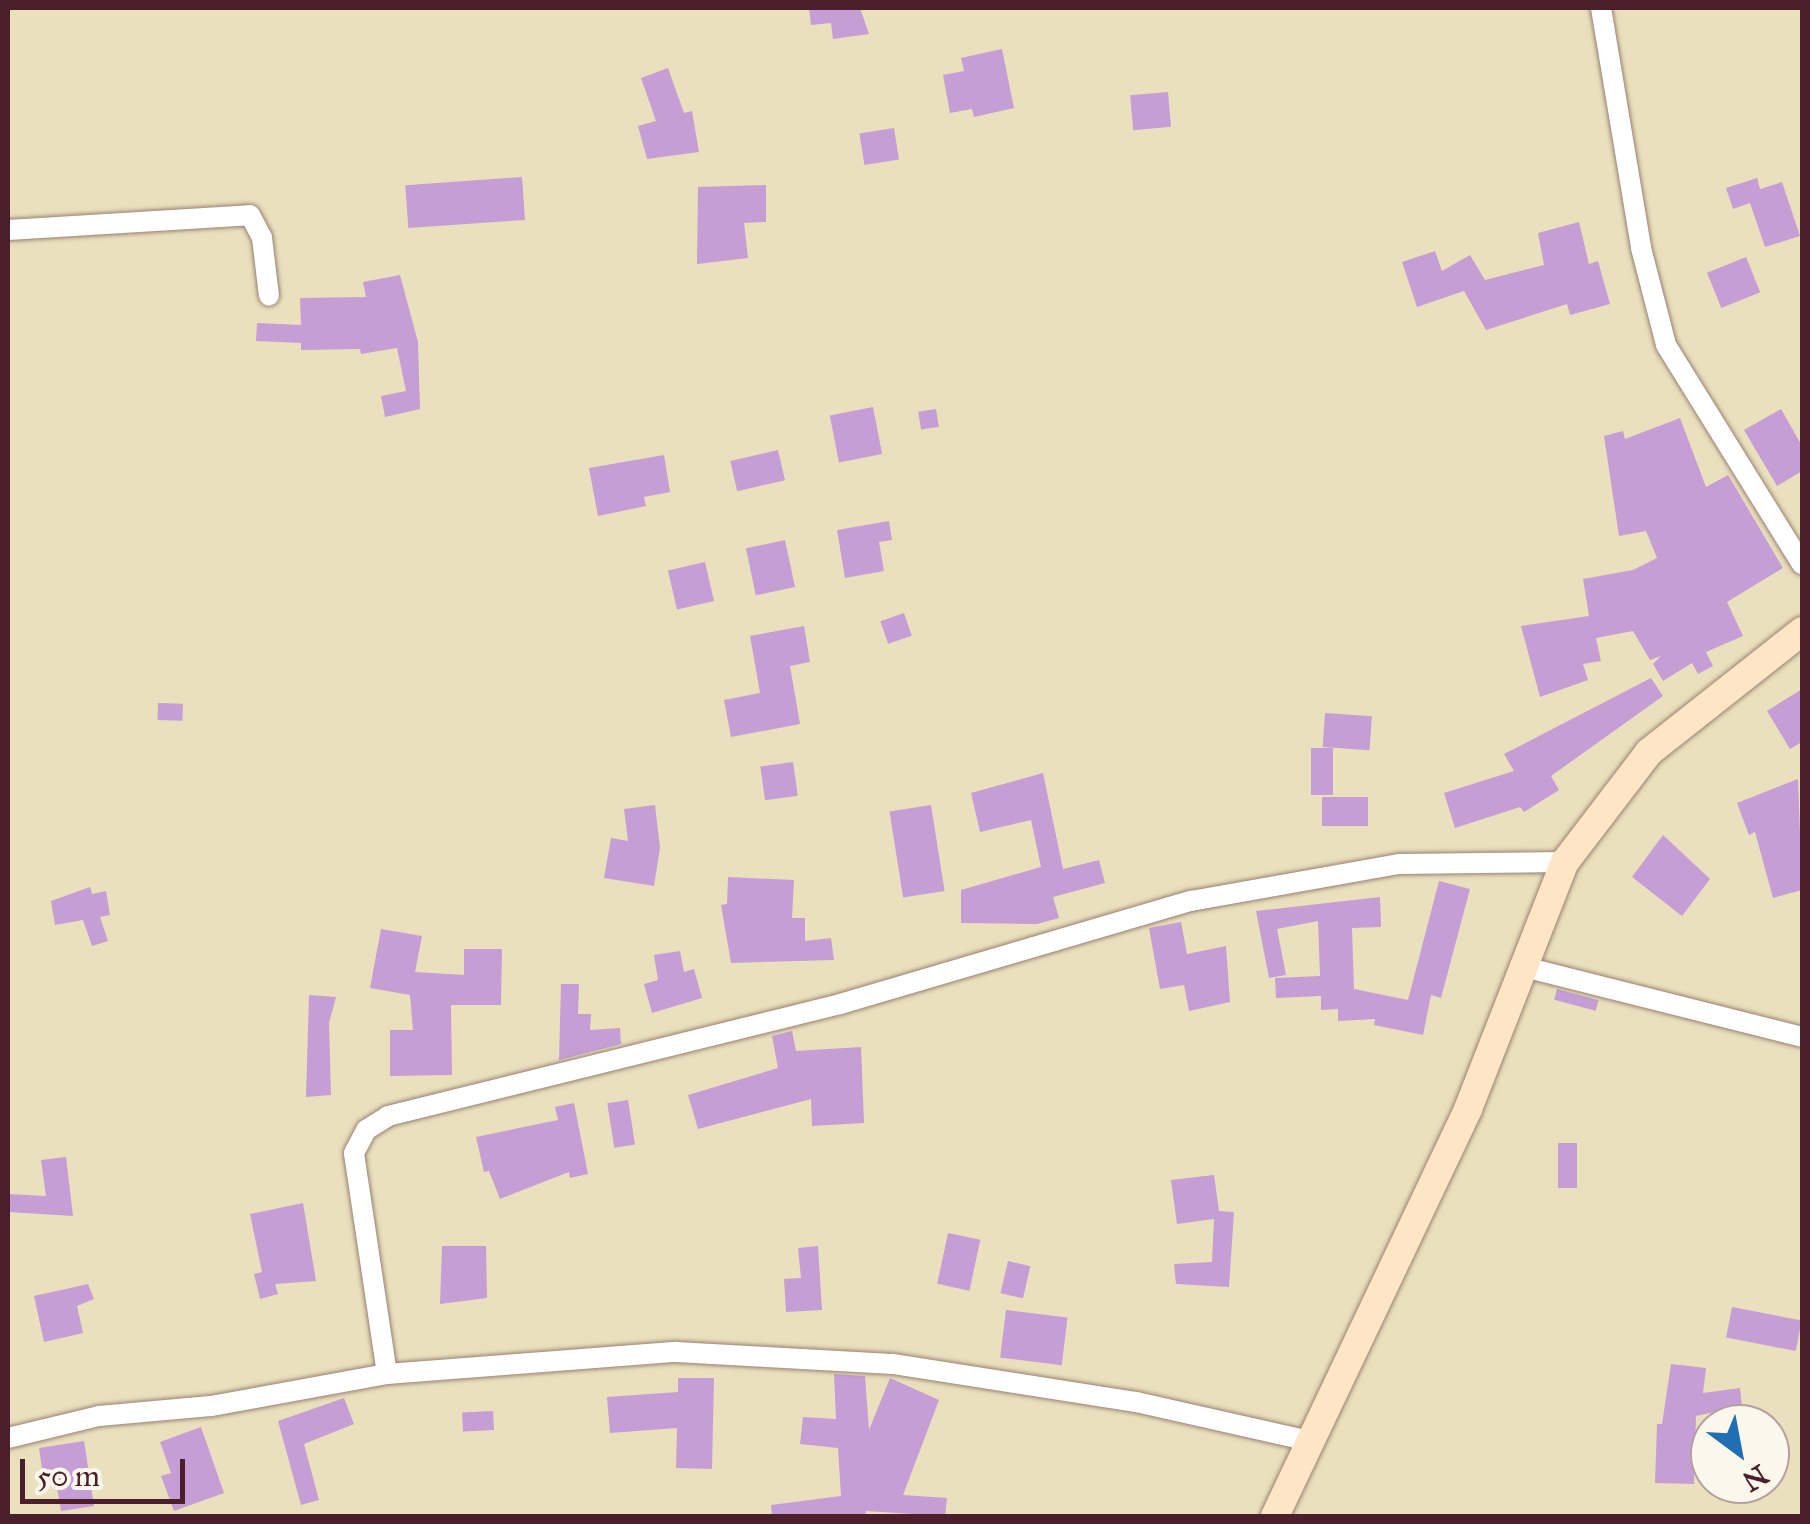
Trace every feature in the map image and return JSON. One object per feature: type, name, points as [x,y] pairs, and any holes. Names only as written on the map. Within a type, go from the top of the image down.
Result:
[{"type":"street","points":[[1601,8],[1641,248],[1666,345],[1802,564]]},
{"type":"street","points":[[8,230],[250,214],[262,238],[268,296]]},
{"type":"street","points":[[1275,1516],[1468,1109],[1520,966],[1566,862],[1649,752],[1802,631]]},
{"type":"street","points":[[388,1374],[354,1153],[366,1130],[388,1116],[840,1004],[1191,901],[1399,864],[1566,862]]},
{"type":"street","points":[[1520,966],[1802,1038]]},
{"type":"street","points":[[8,1438],[100,1416],[211,1406],[388,1374],[676,1352],[893,1364],[1136,1402],[1309,1442]]},
{"type":"building","points":[[809,8],[860,8],[869,34],[833,39],[831,23],[811,25]]},
{"type":"building","points":[[1002,49],[1014,108],[974,117],[972,109],[950,113],[943,75],[964,71],[961,58]]},
{"type":"building","points":[[668,68],[684,113],[692,111],[699,152],[647,159],[638,126],[656,121],[641,78]]},
{"type":"building","points":[[1168,92],[1171,127],[1133,130],[1130,95]]},
{"type":"building","points":[[894,128],[899,160],[864,165],[859,133]]},
{"type":"building","points":[[522,177],[525,220],[408,228],[405,185]]},
{"type":"building","points":[[1757,178],[1760,189],[1782,182],[1800,236],[1765,247],[1750,203],[1733,209],[1726,188]]},
{"type":"building","points":[[766,185],[766,222],[744,223],[748,258],[697,264],[698,187]]},
{"type":"building","points":[[1579,222],[1589,264],[1598,261],[1610,304],[1570,315],[1567,304],[1486,330],[1464,291],[1417,307],[1402,262],[1435,251],[1442,271],[1470,255],[1485,280],[1544,265],[1538,233]]},
{"type":"building","points":[[1746,257],[1760,292],[1721,308],[1707,273]]},
{"type":"building","points":[[400,275],[418,342],[420,409],[385,417],[381,396],[406,391],[397,348],[361,354],[360,349],[301,350],[301,343],[256,341],[257,323],[301,325],[300,298],[366,297],[363,282]]},
{"type":"building","points":[[873,407],[882,454],[839,463],[830,415]]},
{"type":"building","points":[[936,409],[939,427],[921,430],[918,412]]},
{"type":"building","points":[[1781,409],[1802,446],[1802,471],[1777,486],[1744,430]]},
{"type":"building","points":[[1680,418],[1706,487],[1728,475],[1783,568],[1727,602],[1743,636],[1706,652],[1713,666],[1698,674],[1692,663],[1663,681],[1653,664],[1661,656],[1650,660],[1633,631],[1596,638],[1601,661],[1583,664],[1588,680],[1540,697],[1521,626],[1589,616],[1583,579],[1633,570],[1657,558],[1646,531],[1619,536],[1604,436],[1623,431],[1625,439]]},
{"type":"building","points":[[778,450],[785,480],[737,491],[730,461]]},
{"type":"building","points":[[664,455],[670,492],[644,497],[646,506],[598,516],[589,468]]},
{"type":"building","points":[[889,521],[892,540],[879,542],[884,571],[845,578],[837,530]]},
{"type":"building","points":[[785,540],[795,587],[756,595],[746,548]]},
{"type":"building","points":[[705,562],[714,601],[677,610],[668,571]]},
{"type":"building","points":[[904,613],[912,636],[888,644],[880,621]]},
{"type":"building","points":[[804,626],[810,662],[790,666],[800,724],[731,737],[724,700],[760,693],[750,636]]},
{"type":"building","points":[[1651,678],[1663,696],[1551,776],[1559,790],[1524,812],[1520,807],[1455,828],[1444,793],[1514,771],[1504,754]]},
{"type":"building","points":[[1802,689],[1802,742],[1790,749],[1767,711]]},
{"type":"building","points":[[158,703],[183,704],[182,721],[157,720]]},
{"type":"building","points":[[1325,713],[1372,716],[1370,750],[1323,747]]},
{"type":"building","points":[[1311,748],[1333,748],[1333,795],[1311,795]]},
{"type":"building","points":[[793,762],[798,796],[765,800],[760,767]]},
{"type":"building","points":[[1043,773],[1063,869],[1099,860],[1105,883],[1053,897],[1059,918],[1037,924],[961,923],[961,890],[1041,867],[1031,820],[980,832],[971,793]]},
{"type":"building","points":[[1798,779],[1802,890],[1773,898],[1755,832],[1749,835],[1737,803]]},
{"type":"building","points":[[1322,797],[1368,797],[1368,826],[1322,826]]},
{"type":"building","points":[[655,805],[660,848],[654,886],[604,878],[611,838],[628,841],[624,809]]},
{"type":"building","points":[[931,805],[945,891],[903,897],[890,812]]},
{"type":"building","points":[[1663,835],[1710,879],[1682,916],[1632,877]]},
{"type":"building","points":[[728,877],[794,880],[792,918],[805,918],[805,941],[831,938],[834,960],[731,963],[721,905],[727,904]]},
{"type":"building","points":[[1439,881],[1470,889],[1441,998],[1431,995],[1423,1035],[1374,1025],[1375,1019],[1338,1021],[1338,1009],[1321,1010],[1321,996],[1276,998],[1275,978],[1320,976],[1318,921],[1277,929],[1286,975],[1269,978],[1256,911],[1380,897],[1381,927],[1352,928],[1354,989],[1408,1000]]},
{"type":"building","points":[[90,887],[92,894],[106,891],[110,915],[100,917],[108,941],[92,946],[83,920],[55,925],[51,901]]},
{"type":"building","points":[[1181,922],[1187,954],[1226,946],[1230,1002],[1189,1011],[1184,985],[1160,989],[1149,928]]},
{"type":"building","points":[[381,929],[422,936],[415,972],[464,975],[464,949],[502,949],[501,1005],[451,1005],[452,1075],[390,1076],[390,1030],[413,1030],[410,995],[370,988]]},
{"type":"building","points":[[680,951],[684,972],[694,969],[702,998],[652,1013],[644,984],[658,980],[654,955]]},
{"type":"building","points":[[561,984],[579,984],[578,1014],[591,1014],[590,1030],[620,1028],[621,1044],[559,1060]]},
{"type":"building","points":[[1557,989],[1599,1000],[1596,1011],[1554,1000]]},
{"type":"building","points":[[309,995],[336,997],[329,1023],[331,1095],[306,1097]]},
{"type":"building","points":[[792,1031],[796,1051],[861,1047],[864,1123],[812,1126],[811,1099],[698,1129],[688,1095],[778,1068],[772,1036]]},
{"type":"building","points":[[628,1100],[635,1144],[614,1148],[607,1103]]},
{"type":"building","points":[[574,1103],[588,1174],[570,1178],[569,1172],[500,1199],[489,1171],[484,1172],[476,1137],[558,1120],[555,1107]]},
{"type":"building","points":[[1558,1143],[1577,1143],[1577,1188],[1558,1188]]},
{"type":"building","points":[[66,1157],[73,1216],[8,1212],[8,1194],[46,1196],[41,1160]]},
{"type":"building","points":[[1214,1175],[1219,1211],[1234,1212],[1229,1287],[1176,1284],[1174,1264],[1212,1262],[1214,1219],[1177,1224],[1171,1180]]},
{"type":"building","points":[[303,1203],[316,1281],[275,1284],[278,1294],[260,1299],[254,1274],[262,1272],[250,1214]]},
{"type":"building","points":[[948,1233],[980,1240],[969,1291],[937,1284]]},
{"type":"building","points":[[442,1246],[486,1246],[487,1298],[440,1304]]},
{"type":"building","points":[[818,1246],[822,1310],[786,1312],[784,1279],[801,1278],[798,1248]]},
{"type":"building","points":[[1008,1261],[1030,1266],[1023,1298],[1001,1293]]},
{"type":"building","points":[[88,1284],[94,1299],[77,1306],[83,1333],[44,1342],[34,1296]]},
{"type":"building","points":[[1732,1307],[1802,1321],[1796,1351],[1726,1337]]},
{"type":"building","points":[[1006,1310],[1068,1318],[1062,1365],[1000,1358]]},
{"type":"building","points":[[1671,1364],[1706,1368],[1703,1393],[1740,1388],[1742,1404],[1690,1404],[1690,1484],[1655,1483],[1657,1424],[1662,1424]]},
{"type":"building","points":[[834,1374],[865,1376],[869,1430],[890,1378],[939,1400],[903,1495],[947,1498],[945,1516],[866,1511],[865,1516],[772,1516],[771,1505],[841,1496],[838,1448],[800,1444],[803,1417],[836,1419]]},
{"type":"building","points":[[678,1378],[714,1378],[712,1469],[676,1468],[677,1428],[610,1433],[607,1397],[678,1392]]},
{"type":"building","points":[[344,1398],[354,1424],[304,1444],[319,1500],[301,1505],[278,1421]]},
{"type":"building","points":[[493,1411],[494,1430],[463,1432],[462,1413]]},
{"type":"building","points":[[201,1427],[224,1493],[174,1511],[161,1476],[171,1473],[160,1442]]},
{"type":"building","points":[[84,1441],[94,1506],[61,1511],[56,1481],[44,1482],[39,1448]]}]
